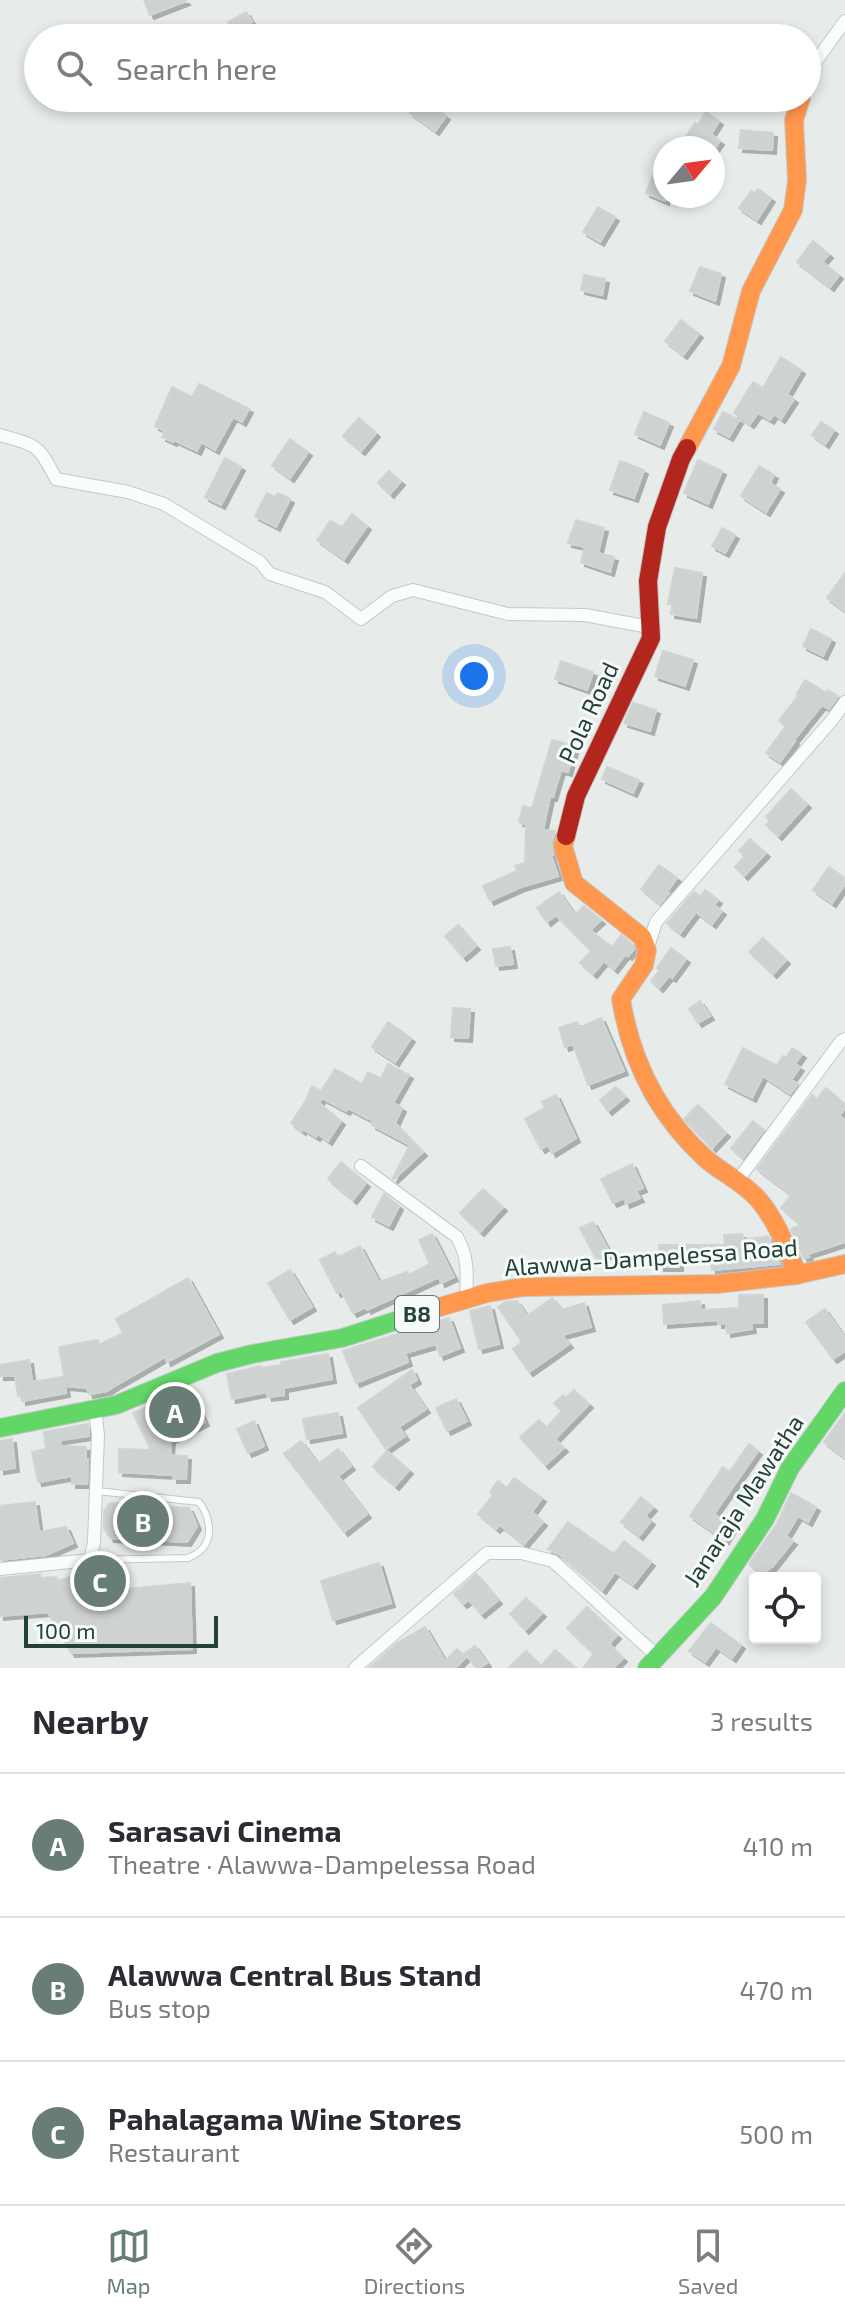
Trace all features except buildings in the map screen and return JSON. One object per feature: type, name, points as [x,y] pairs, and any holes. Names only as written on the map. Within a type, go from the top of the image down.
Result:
[{"type":"street","points":[[821,54],[845,21]]},
{"type":"street","name":"Pola Road","points":[[647,950],[642,937],[574,883],[563,846],[576,796],[651,638],[648,581],[657,527],[681,459],[731,366],[751,291],[793,210],[797,180],[794,120],[797,112]]},
{"type":"street","points":[[0,435],[31,444],[42,452],[56,479],[128,492],[164,504],[260,562],[270,574],[325,592],[361,619],[392,596],[413,590],[508,614],[585,615],[649,627]]},
{"type":"street","points":[[798,1275],[779,1229],[758,1198],[706,1158],[652,1096],[636,1063],[624,1024],[621,999],[644,965],[656,922],[845,702]]},
{"type":"street","points":[[738,1180],[845,1039]]},
{"type":"street","points":[[361,1166],[457,1237],[465,1251],[468,1267],[466,1299]]},
{"type":"street","name":"Alawwa-Dampelessa Road","points":[[0,1428],[130,1401],[169,1381],[221,1362],[361,1333],[505,1289],[559,1284],[642,1286],[751,1280],[798,1275],[845,1264]]},
{"type":"street","name":"Janaraja Mawatha","points":[[652,1662],[713,1597],[765,1519],[790,1468],[845,1391]]},
{"type":"street","points":[[0,1569],[90,1560],[94,1542],[98,1435],[95,1409]]},
{"type":"street","points":[[355,1668],[487,1553],[521,1553],[553,1561],[652,1662]]},
{"type":"lane","points":[[90,1560],[188,1558],[207,1542],[210,1525],[199,1502],[96,1491]]},
{"type":"traffic: fast","points":[[0,1428],[116,1405],[217,1363],[342,1338],[433,1309]]},
{"type":"traffic: fast","points":[[647,1668],[713,1597],[765,1519],[790,1468],[845,1391]]},
{"type":"traffic: slow","points":[[687,448],[731,366],[751,291],[793,210],[797,180],[794,120],[797,112]]},
{"type":"traffic: slow","points":[[566,836],[563,846],[574,883],[642,937],[647,950],[644,965],[621,999],[632,1044],[649,1086],[673,1124],[688,1141],[752,1193],[765,1208],[798,1275]]},
{"type":"traffic: slow","points":[[433,1309],[487,1293],[523,1287],[717,1284],[796,1275],[845,1264]]},
{"type":"traffic: jam","points":[[566,836],[576,796],[651,638],[648,581],[657,527],[687,448]]},
{"type":"place","name":"Sarasavi Cinema","points":[[175,1412]]},
{"type":"place","name":"Alawwa Central Bus Stand","points":[[143,1521]]},
{"type":"place","name":"Pahalagama Wine Stores","points":[[100,1581]]}]
